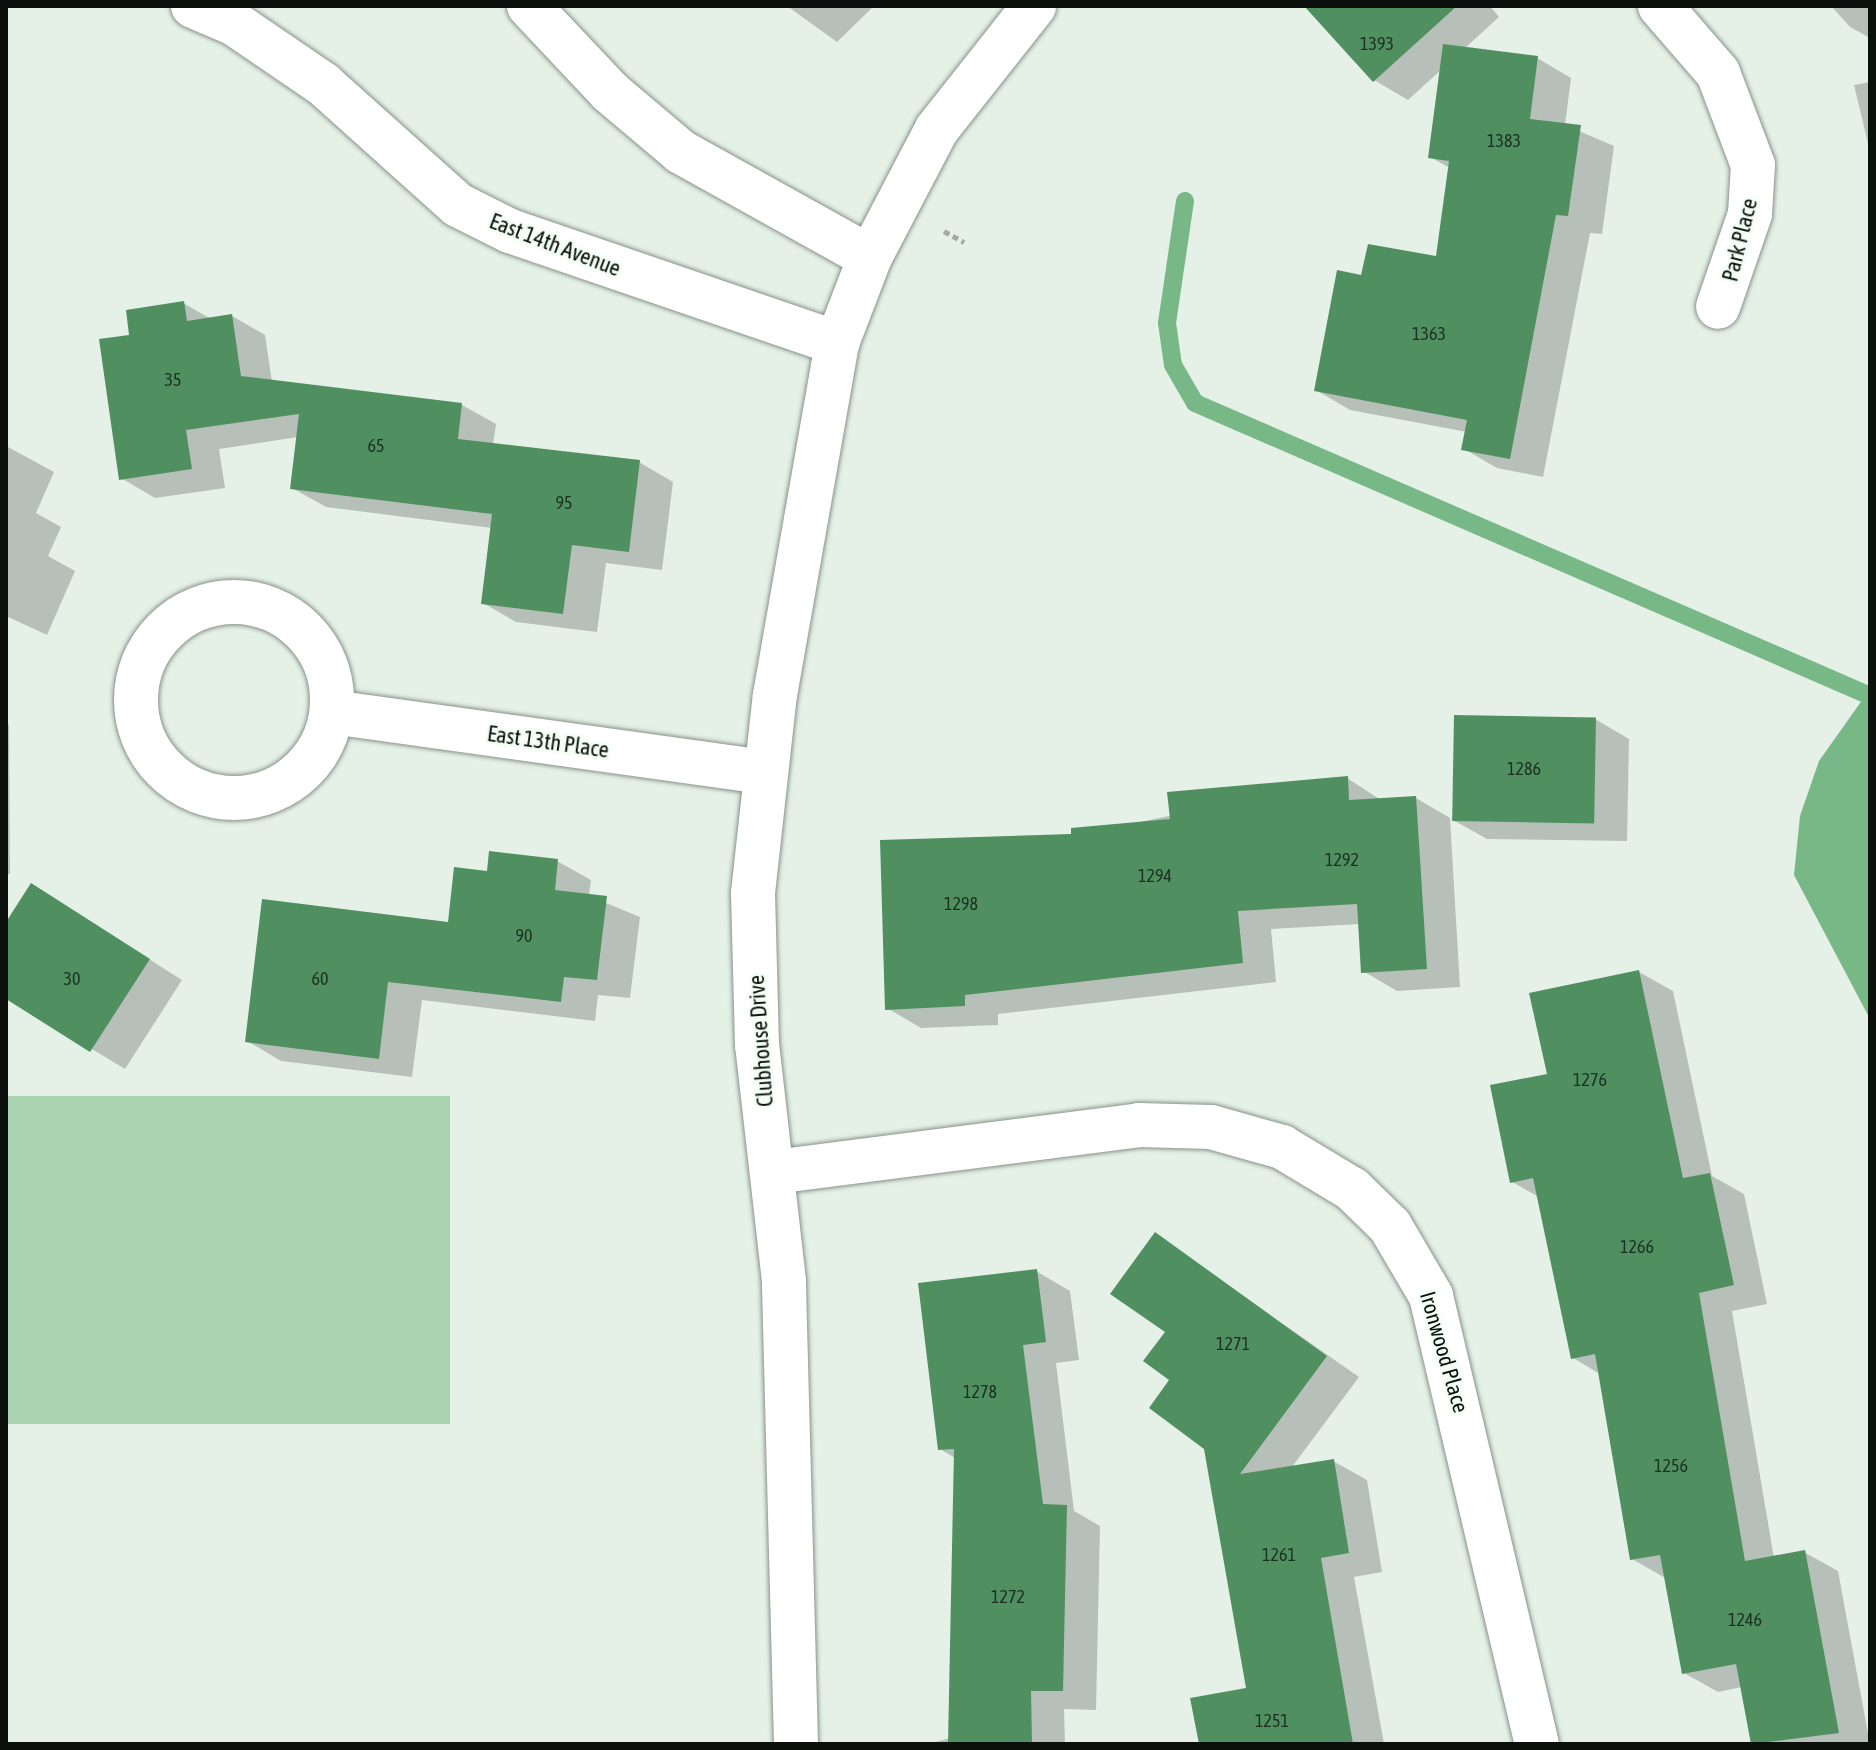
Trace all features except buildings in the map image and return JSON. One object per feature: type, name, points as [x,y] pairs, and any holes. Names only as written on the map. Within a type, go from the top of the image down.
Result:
[{"type":"street","name":"East 14th Avenue","points":[[193,6],[235,24],[323,84],[458,205],[510,231],[837,343]]},
{"type":"street","points":[[529,6],[610,92],[681,152],[870,257]]},
{"type":"street","points":[[837,343],[870,257],[937,129],[1034,6]]},
{"type":"street","name":"Park Place","points":[[1660,6],[1718,73],[1753,165],[1750,214],[1718,307]]},
{"type":"street","name":"Clubhouse Drive","points":[[796,1744],[794,1518],[774,1172],[757,1045],[753,893],[765,772],[837,343]]},
{"type":"street","points":[[217,604],[254,604],[290,619],[316,646],[330,676],[332,712],[320,749],[297,776],[269,792],[234,798],[200,792],[169,775],[148,750],[135,713],[136,684],[145,657],[181,617],[217,604]]},
{"type":"street","name":"East 13th Place","points":[[332,712],[765,772]]},
{"type":"street","name":"Ironwood Place","points":[[774,1172],[1139,1125],[1246,1135],[1331,1173],[1390,1226],[1431,1296],[1537,1744]]},
{"type":"shaded area","points":[[1870,689],[1870,1019],[1794,875],[1800,816],[1819,761]]},
{"type":"shaded area","points":[[6,1096],[450,1096],[450,1424],[6,1424]]},
{"type":"waterway","points":[[1185,201],[1167,323],[1173,365],[1195,403],[1866,694]]}]
